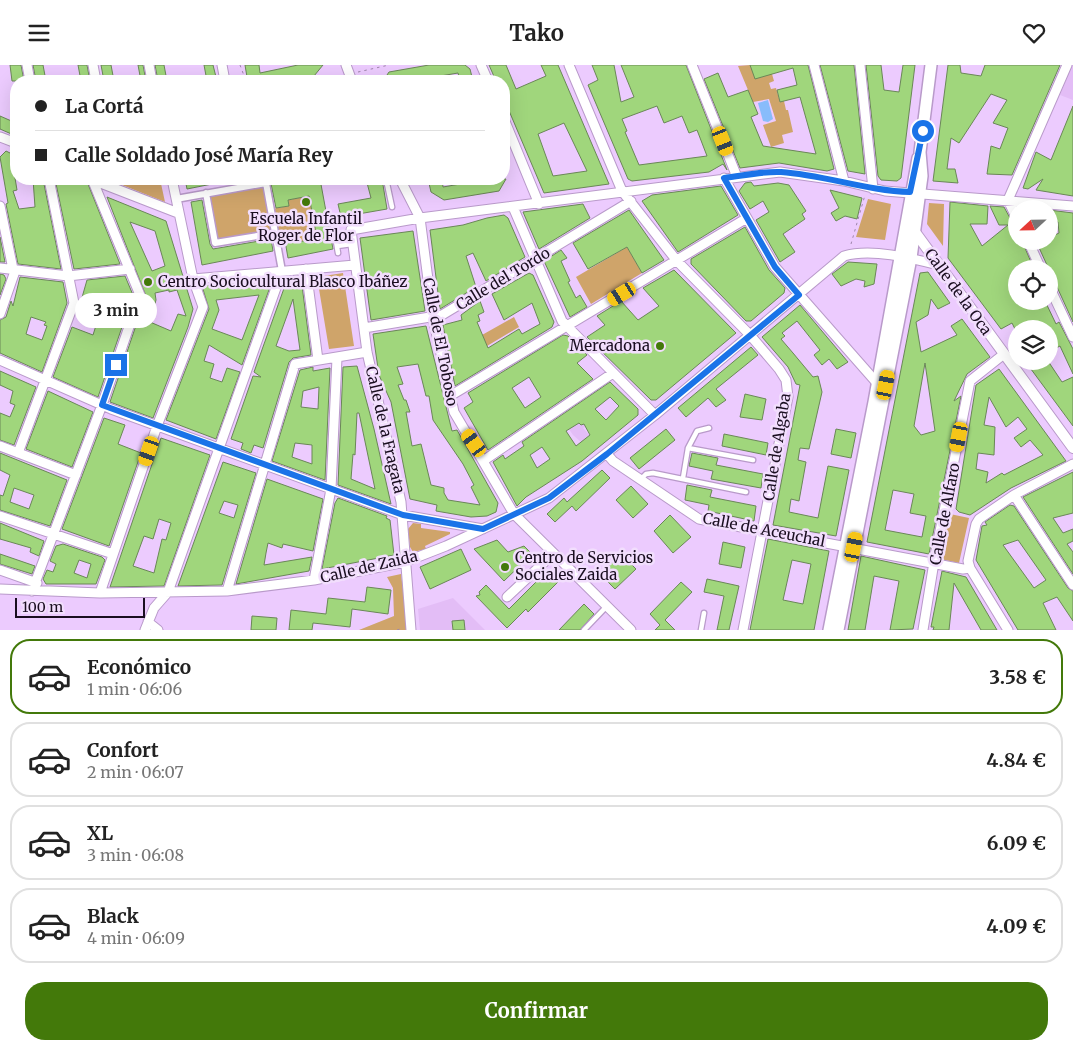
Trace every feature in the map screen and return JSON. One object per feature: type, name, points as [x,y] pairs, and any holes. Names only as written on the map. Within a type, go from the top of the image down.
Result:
[{"type":"main road","name":"Calle de la Oca","points":[[906,258],[931,65]]},
{"type":"main road","name":"Calle de la Oca","points":[[906,258],[915,232],[915,192]]},
{"type":"main road","points":[[838,630],[876,383],[906,258]]},
{"type":"main road","points":[[829,630],[850,546],[906,258]]},
{"type":"street","name":"Calle de Algaba","points":[[569,65],[622,191],[676,261],[750,335],[786,380],[788,397],[743,630]]},
{"type":"street","points":[[692,65],[737,177]]},
{"type":"street","points":[[814,65],[844,181]]},
{"type":"street","points":[[860,65],[870,188]]},
{"type":"street","points":[[420,218],[780,172],[844,181],[870,188],[1008,200],[1067,65]]},
{"type":"street","points":[[510,134],[539,204]]},
{"type":"street","points":[[724,178],[775,267],[876,383]]},
{"type":"street","points":[[18,453],[44,379],[74,303],[50,185]]},
{"type":"street","points":[[0,570],[34,587],[102,405],[140,295],[95,185]]},
{"type":"street","points":[[108,185],[178,213]]},
{"type":"street","points":[[100,593],[157,426],[203,307],[193,279],[173,185]]},
{"type":"street","points":[[176,199],[254,185]]},
{"type":"street","points":[[158,630],[146,626],[154,608],[168,592],[282,271],[266,185]]},
{"type":"street","name":"Calle de El Toboso","points":[[403,185],[420,218],[433,318],[454,412],[514,514],[631,630]]},
{"type":"street","points":[[206,193],[216,243],[275,233]]},
{"type":"street","name":"Calle del Tordo","points":[[364,328],[442,315],[631,201]]},
{"type":"street","points":[[1058,205],[1073,206]]},
{"type":"street","points":[[0,206],[14,274],[0,314]]},
{"type":"street","points":[[513,207],[562,321],[655,415]]},
{"type":"street","name":"Calle de la Fragata","points":[[411,630],[404,562],[403,515],[367,352],[350,230],[420,218]]},
{"type":"street","points":[[450,396],[747,218]]},
{"type":"street","name":"Calle de la Oca","points":[[915,232],[1073,448]]},
{"type":"street","points":[[848,255],[856,252],[906,258],[938,265]]},
{"type":"street","name":"Calle de Zaida","points":[[0,589],[34,587],[100,593],[227,591],[314,580],[404,562],[483,529],[549,498],[655,415],[848,255]]},
{"type":"street","points":[[193,279],[355,265]]},
{"type":"street","points":[[0,268],[68,276],[130,269]]},
{"type":"street","points":[[306,269],[318,360]]},
{"type":"street","points":[[1058,304],[1072,332]]},
{"type":"street","points":[[227,591],[295,364],[367,352]]},
{"type":"street","name":"Calle de Alfaro","points":[[923,630],[970,381],[1004,355]]},
{"type":"street","points":[[314,580],[331,489],[337,358]]},
{"type":"street","points":[[0,360],[102,405],[403,515],[483,529]]},
{"type":"street","points":[[483,461],[613,373]]},
{"type":"street","points":[[0,447],[76,475]]},
{"type":"street","name":"Calle de Aceuchal","points":[[607,454],[613,461],[699,519],[850,546],[935,564],[963,569],[970,568]]},
{"type":"street","points":[[1008,630],[970,568],[968,561],[979,519],[1014,495],[1073,464]]},
{"type":"street","points":[[1014,495],[1073,585]]},
{"type":"street","points":[[0,516],[113,554]]},
{"type":"street","points":[[508,597],[553,553]]},
{"type":"lane","points":[[387,185],[392,207]]},
{"type":"lane","points":[[332,219],[338,253]]},
{"type":"lane","points":[[337,246],[352,244]]},
{"type":"lane","points":[[683,478],[688,448],[697,431],[702,428],[709,428]]},
{"type":"lane","points":[[688,448],[753,460]]},
{"type":"lane","points":[[640,480],[650,473],[683,478],[746,493]]},
{"type":"lane","points":[[584,630],[606,607]]},
{"type":"lane","points":[[701,630],[704,613]]},
{"type":"path","points":[[358,75],[389,65]]},
{"type":"path","points":[[848,255],[870,188]]},
{"type":"shaded area","points":[[750,65],[772,74],[774,81],[769,83],[771,89],[776,88],[780,102],[784,101],[786,110],[788,110],[793,132],[782,135],[784,143],[771,147],[763,125],[776,121],[769,99],[753,102],[738,66]]},
{"type":"shaded area","points":[[1073,65],[1073,100],[1060,95]]},
{"type":"shaded area","points":[[122,185],[161,185],[165,202]]},
{"type":"shaded area","points":[[254,185],[266,185],[271,209],[289,206],[288,200],[309,196],[317,238],[299,242],[297,232],[276,237],[275,233],[215,243],[206,193]]},
{"type":"shaded area","points":[[868,199],[891,204],[885,240],[856,237]]},
{"type":"shaded area","points":[[929,203],[944,204],[943,246],[927,224]]},
{"type":"shaded area","points":[[627,247],[642,273],[591,304],[576,277]]},
{"type":"shaded area","points":[[343,273],[354,346],[329,349],[317,277]]},
{"type":"shaded area","points":[[514,317],[519,327],[487,346],[482,335]]},
{"type":"shaded area","points":[[585,398],[601,414],[583,428],[591,437],[581,442],[573,435],[560,416]]},
{"type":"shaded area","points":[[950,514],[969,518],[959,563],[940,559]]},
{"type":"shaded area","points":[[413,523],[421,524],[421,528],[450,532],[450,534],[425,546],[426,549],[413,552],[410,547],[408,529]]},
{"type":"shaded area","points":[[401,574],[403,590],[407,590],[411,630],[359,630],[394,616],[393,588],[387,577]]},
{"type":"shaded area","points":[[453,598],[485,630],[420,630],[418,609]]},
{"type":"water","points":[[768,100],[773,119],[768,122],[763,121],[758,103]]},
{"type":"building","points":[[10,65],[21,65],[23,75],[11,75]]},
{"type":"building","points":[[33,65],[43,65],[45,75],[35,75]]},
{"type":"building","points":[[78,65],[87,65],[89,75],[80,75]]},
{"type":"building","points":[[101,65],[111,65],[113,75],[103,75]]},
{"type":"building","points":[[138,65],[143,65],[145,75],[140,75]]},
{"type":"building","points":[[155,65],[164,65],[166,75],[157,75]]},
{"type":"building","points":[[204,65],[213,65],[216,75],[206,75]]},
{"type":"building","points":[[245,65],[259,65],[260,73],[298,65],[323,65],[315,75],[247,75]]},
{"type":"building","points":[[429,65],[465,65],[470,69],[472,75],[458,75],[458,73],[446,75],[387,75],[389,72]]},
{"type":"building","points":[[489,65],[506,65],[516,89],[546,76],[541,65],[558,65],[609,184],[544,193],[510,113],[510,75],[493,75]],"holes":[[[564,123],[587,171],[553,176],[538,134]]]},
{"type":"building","points":[[592,65],[614,65],[621,102],[634,97],[621,65],[686,65],[727,170],[723,164],[709,172],[632,181],[628,179],[588,85],[598,80]],"holes":[[[657,106],[664,123],[682,116],[689,133],[697,130],[707,156],[639,165],[625,132],[627,131],[622,119]]]},
{"type":"building","points":[[750,65],[808,65],[834,169],[827,171],[779,163],[740,168],[704,79],[718,73],[728,97],[748,90],[758,114],[751,117],[763,146],[816,154],[800,97],[780,102],[777,90],[797,85],[793,68],[755,79]]},
{"type":"building","points":[[820,65],[854,65],[865,174],[848,171]]},
{"type":"building","points":[[866,65],[881,65],[884,90],[899,92],[903,65],[915,65],[901,178],[897,181],[881,180],[878,176]]},
{"type":"building","points":[[948,65],[960,65],[961,73],[981,76],[985,65],[1060,65],[1012,175],[987,174],[991,146],[1000,149],[1008,128],[993,123],[1007,100],[991,94],[959,143],[951,138],[947,169],[955,169],[958,183],[933,181]]},
{"type":"building","points":[[1073,106],[1073,196],[1036,190],[1043,179],[1028,189],[1023,188],[1036,152],[1051,160]]},
{"type":"building","points":[[0,116],[10,120],[10,133],[0,129]]},
{"type":"building","points":[[6,151],[10,153],[10,185],[16,185],[17,190],[13,191],[19,209],[35,207],[33,185],[44,185],[61,269],[18,264],[6,204],[8,203],[0,157]]},
{"type":"building","points":[[751,182],[754,186],[778,183],[789,185],[806,211],[802,214],[805,219],[783,234],[795,252],[780,262],[756,220],[769,212],[763,201],[750,209],[739,191],[745,183]]},
{"type":"building","points":[[56,185],[88,185],[120,264],[74,269]]},
{"type":"building","points":[[186,185],[207,185],[187,189]]},
{"type":"building","points":[[271,185],[321,185],[333,249],[288,258],[284,235],[297,232],[299,242],[317,238],[309,196],[288,200],[289,206],[276,208]]},
{"type":"building","points":[[368,185],[383,185],[387,209],[341,217],[338,204],[371,198]]},
{"type":"building","points":[[429,185],[443,185],[443,187],[454,185],[502,185],[499,191],[444,200],[431,192]]},
{"type":"building","points":[[721,186],[738,215],[678,252],[642,201],[652,195]]},
{"type":"building","points":[[830,190],[862,198],[857,219],[845,216],[836,221],[831,213],[839,208]]},
{"type":"building","points":[[107,197],[166,221],[193,309],[188,327],[153,418],[110,402],[146,296]],"holes":[[[130,222],[155,231],[165,266],[152,271]],[[169,290],[169,292],[177,290],[186,316],[178,314],[171,331],[150,322],[156,300],[155,293]]]},
{"type":"building","points":[[202,200],[210,244],[213,249],[271,239],[273,251],[202,265],[191,202]]},
{"type":"building","points":[[950,202],[988,206],[987,224],[970,224],[982,246],[1008,225],[1008,250],[1026,250],[1030,260],[1008,260],[1008,310],[1049,310],[1054,320],[1008,320],[1008,325],[1001,329],[948,258]]},
{"type":"building","points":[[583,204],[590,218],[539,249],[523,212]]},
{"type":"building","points":[[990,206],[1004,207],[1008,214],[1008,225],[999,225]]},
{"type":"building","points":[[629,210],[664,260],[642,273],[627,247],[588,269],[573,243]]},
{"type":"building","points":[[1058,211],[1073,213],[1073,322],[1058,289],[1058,260],[1045,260],[1040,250],[1058,250]]},
{"type":"building","points":[[504,215],[508,218],[525,257],[486,281],[473,253],[466,256],[476,287],[440,309],[430,230],[463,225]]},
{"type":"building","points":[[745,227],[769,270],[785,288],[784,293],[751,321],[746,321],[691,264],[691,259]]},
{"type":"building","points":[[413,231],[425,311],[371,320],[360,238]]},
{"type":"building","points":[[0,237],[5,262],[0,262]]},
{"type":"building","points":[[561,250],[567,258],[561,261],[570,281],[568,282],[576,298],[580,295],[587,307],[570,317],[544,261]]},
{"type":"building","points":[[848,262],[877,264],[874,284],[864,287],[865,281],[856,279],[841,286],[832,274]]},
{"type":"building","points":[[674,270],[736,333],[656,400],[651,400],[587,337],[605,325],[597,316],[621,301],[638,320],[659,306],[643,288]]},
{"type":"building","points":[[928,272],[950,303],[938,309],[931,299],[928,315],[916,322],[921,352],[957,335],[951,326],[962,319],[990,357],[967,374],[954,401],[961,396],[929,554],[867,542],[920,273]],"holes":[[[925,363],[935,431],[921,435],[914,426]],[[893,490],[914,494],[910,513],[926,516],[922,537],[885,530]]]},
{"type":"building","points":[[529,273],[533,275],[554,322],[552,327],[455,386],[443,325],[462,320],[461,315],[480,301],[484,312],[478,315],[480,321],[477,322],[488,348],[519,329],[522,334],[540,324],[532,303],[504,320],[492,294]]},
{"type":"building","points":[[0,274],[4,275],[6,279],[0,295]]},
{"type":"building","points":[[125,276],[133,295],[98,397],[53,377],[72,327],[93,335],[99,316],[79,308],[87,280]]},
{"type":"building","points":[[20,277],[63,282],[67,303],[42,372],[0,353],[0,320],[6,317],[11,301],[13,306]],"holes":[[[31,317],[46,322],[44,325],[47,326],[42,340],[26,334]]]},
{"type":"building","points":[[301,278],[311,355],[293,358],[289,362],[263,448],[254,445],[251,453],[241,449],[243,443],[231,439],[253,376],[261,377],[254,372],[287,280]],"holes":[[[293,299],[300,350],[289,351],[276,346]]]},
{"type":"building","points":[[267,281],[270,287],[242,365],[209,345],[204,361],[214,364],[210,378],[222,382],[227,368],[240,372],[216,439],[166,420],[209,309],[202,286]],"holes":[[[259,295],[242,340],[212,329],[219,310],[216,300]]]},
{"type":"building","points":[[800,305],[848,362],[837,369],[829,359],[822,365],[814,355],[820,350],[797,321],[782,333],[785,336],[781,339],[813,377],[818,376],[822,392],[809,449],[800,448],[798,460],[806,462],[799,501],[791,499],[789,512],[818,518],[828,466],[849,470],[836,536],[773,525],[800,385],[796,384],[788,367],[762,337]]},
{"type":"building","points":[[1059,322],[1073,349],[1073,374],[1060,346],[1058,347]]},
{"type":"building","points":[[426,326],[452,431],[457,430],[498,503],[496,512],[487,516],[471,517],[436,511],[437,505],[410,499],[391,402],[379,375],[373,334]],"holes":[[[418,364],[426,396],[429,396],[433,420],[463,464],[474,485],[471,487],[480,505],[448,500],[444,493],[444,488],[431,485],[421,444],[412,446],[406,412],[410,412],[398,385],[403,384],[397,367]]]},
{"type":"building","points":[[563,335],[568,336],[587,355],[577,363],[593,379],[488,450],[464,408],[473,402],[468,393]],"holes":[[[529,377],[541,397],[525,408],[512,388]]]},
{"type":"building","points":[[751,347],[758,355],[716,389],[726,400],[716,407],[708,398],[686,417],[678,408]]},
{"type":"building","points":[[357,366],[391,504],[338,485],[343,367]],"holes":[[[357,413],[359,413],[375,489],[351,479],[353,454],[355,455]]]},
{"type":"building","points":[[313,367],[313,371],[330,368],[325,480],[272,461],[300,370]],"holes":[[[319,387],[318,409],[301,407],[303,391]],[[295,443],[312,445],[312,464],[292,457]]]},
{"type":"building","points":[[999,369],[1066,461],[1011,488],[970,515],[959,512],[956,509],[976,385]],"holes":[[[989,397],[1006,427],[1018,417],[1027,429],[1014,438],[1021,447],[1030,440],[1043,455],[1004,475],[1002,473],[986,483],[988,472],[976,469],[978,453],[994,455],[995,427],[984,425]]]},
{"type":"building","points":[[1032,370],[1054,370],[1062,382],[1073,377],[1073,426]]},
{"type":"building","points":[[0,371],[36,387],[14,445],[0,440],[0,413],[10,417],[15,405],[10,403],[13,391],[0,385]]},
{"type":"building","points":[[610,382],[638,409],[638,415],[582,461],[526,497],[517,506],[493,462],[503,455],[505,459],[524,446],[522,442]],"holes":[[[610,397],[619,406],[606,420],[595,409]],[[579,423],[581,425],[584,424],[590,435],[576,446],[566,431]],[[542,447],[550,459],[537,468],[530,455]]]},
{"type":"building","points":[[48,391],[93,412],[72,467],[26,449]]},
{"type":"building","points":[[745,394],[766,399],[762,420],[740,417]]},
{"type":"building","points":[[104,418],[125,425],[118,444],[141,453],[109,546],[62,529]]},
{"type":"building","points":[[666,429],[675,440],[639,469],[630,458]]},
{"type":"building","points":[[836,429],[856,433],[851,458],[831,454]]},
{"type":"building","points":[[724,434],[768,443],[766,455],[722,446]]},
{"type":"building","points":[[161,438],[210,455],[164,586],[110,587]],"holes":[[[159,519],[171,523],[166,540],[162,539],[154,573],[133,566],[144,536],[153,539]]]},
{"type":"building","points":[[0,453],[67,480],[50,526],[0,510],[0,495],[3,496],[10,475],[0,470]],"holes":[[[14,488],[34,495],[29,509],[10,502]]]},
{"type":"building","points":[[692,453],[718,458],[716,465],[763,474],[761,488],[711,479],[713,471],[689,466]]},
{"type":"building","points":[[223,462],[256,473],[222,585],[178,586]],"holes":[[[224,501],[238,505],[234,518],[219,513]]]},
{"type":"building","points":[[602,470],[610,478],[576,511],[572,506],[555,522],[547,514],[564,498],[567,502]]},
{"type":"building","points":[[1073,472],[1073,513],[1053,518],[1063,533],[1073,529],[1073,541],[1067,544],[1073,552],[1073,574],[1023,497]]},
{"type":"building","points":[[267,479],[323,499],[313,551],[283,544],[282,548],[268,543],[266,553],[264,565],[312,557],[309,571],[236,584]]},
{"type":"building","points":[[687,485],[712,490],[710,497],[756,506],[754,521],[708,511],[709,505],[685,500]]},
{"type":"building","points":[[631,486],[648,504],[633,518],[616,500]]},
{"type":"building","points":[[338,498],[387,516],[386,518],[390,520],[394,555],[322,569],[335,503]]},
{"type":"building","points":[[1010,505],[1014,506],[1068,588],[1073,591],[1073,621],[1057,597],[1043,603],[1056,630],[1018,630],[976,560],[982,526],[987,525],[985,522]],"holes":[[[1018,540],[1046,580],[1034,588],[1003,545]]]},
{"type":"building","points":[[670,515],[691,537],[673,553],[654,531]]},
{"type":"building","points":[[0,523],[44,541],[39,556],[30,552],[31,548],[0,539]]},
{"type":"building","points":[[768,539],[829,551],[814,630],[750,630]],"holes":[[[792,560],[811,564],[803,604],[783,600]]]},
{"type":"building","name":"Centro de Servicios Sociales Zaida","points":[[497,540],[508,552],[524,546],[532,554],[504,581],[474,549]]},
{"type":"building","points":[[723,542],[745,547],[741,568],[719,564]]},
{"type":"building","points":[[63,544],[102,557],[105,560],[96,584],[46,584],[43,579],[47,570],[53,572],[56,564],[50,561],[56,546]],"holes":[[[79,560],[91,564],[87,578],[74,573]]]},
{"type":"building","points":[[461,549],[471,570],[430,589],[420,567]]},
{"type":"building","points":[[0,554],[35,566],[32,574],[0,564]]},
{"type":"building","points":[[621,554],[636,569],[615,589],[600,574]]},
{"type":"building","points":[[861,556],[925,570],[913,629],[890,630],[899,581],[874,576],[865,630],[848,630]]},
{"type":"building","points":[[549,569],[560,580],[528,612],[526,609],[507,628],[476,596],[480,595],[479,592],[486,585],[509,609]]},
{"type":"building","points":[[942,571],[966,577],[997,630],[981,630],[954,583],[949,630],[933,630],[934,627],[931,627]]},
{"type":"building","points":[[707,579],[739,586],[729,630],[717,630],[724,596],[704,592]]},
{"type":"building","points":[[681,582],[692,592],[665,620],[675,630],[655,630],[660,625],[650,614]]},
{"type":"building","points":[[367,587],[391,590],[388,614],[352,609],[350,627],[313,623],[312,630],[289,630],[291,610],[326,614],[328,598],[365,602]]},
{"type":"building","points":[[584,604],[594,614],[580,630],[559,630]]},
{"type":"building","points":[[252,616],[277,618],[276,630],[251,630]]},
{"type":"building","points":[[464,620],[465,630],[453,630],[452,621]]},
{"type":"place","name":"Escuela Infantil Roger de Flor","points":[[306,202]]},
{"type":"place","name":"Centro Sociocultural Blasco Ibáñez","points":[[148,282]]},
{"type":"place","name":"Mercadona","points":[[660,346]]},
{"type":"place","name":"Centro de Servicios Sociales Zaida","points":[[505,567]]},
{"type":"route","points":[[116,365],[102,405],[270,468],[403,515],[483,529],[549,498],[607,454],[799,295],[775,267],[724,178],[780,172],[844,181],[885,191],[910,192],[923,131]]}]
